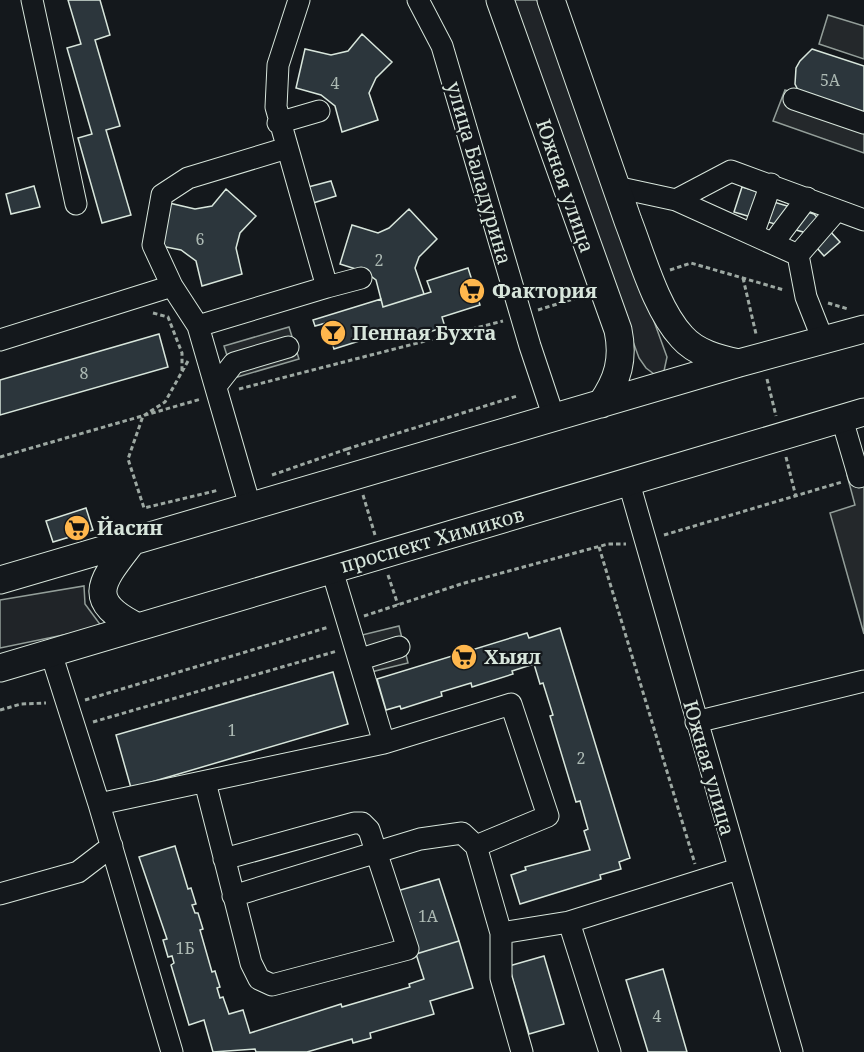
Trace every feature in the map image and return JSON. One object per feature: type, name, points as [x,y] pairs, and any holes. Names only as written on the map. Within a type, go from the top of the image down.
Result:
[{"type":"main road","name":"Южная улица","points":[[500,0],[618,330],[622,350],[619,371],[601,404]]},
{"type":"main road","points":[[551,0],[616,188],[649,276],[670,321],[682,338],[701,352],[721,360],[751,360]]},
{"type":"main road","points":[[0,580],[823,340],[859,320]]},
{"type":"main road","name":"проспект Химиков","points":[[0,668],[853,416]]},
{"type":"main road","points":[[131,543],[108,573],[103,590],[106,606],[116,616],[138,627]]},
{"type":"street","points":[[32,0],[76,204]]},
{"type":"street","points":[[299,0],[278,65],[276,107],[278,123],[327,287]]},
{"type":"street","name":"улица Баладурина","points":[[418,0],[442,46],[521,316],[554,418]]},
{"type":"street","points":[[794,99],[864,123]]},
{"type":"street","points":[[278,123],[319,111]]},
{"type":"street","points":[[250,506],[199,330],[172,286],[153,245],[162,195],[188,178],[287,148]]},
{"type":"street","points":[[676,200],[731,171],[864,220]]},
{"type":"street","points":[[753,234],[771,184]]},
{"type":"street","points":[[616,188],[676,200],[798,255]]},
{"type":"street","points":[[773,243],[807,198]]},
{"type":"street","points":[[798,255],[837,210]]},
{"type":"street","points":[[798,255],[806,297],[823,340]]},
{"type":"street","points":[[199,330],[327,287],[361,278]]},
{"type":"street","points":[[0,340],[172,286]]},
{"type":"street","points":[[217,390],[234,363],[288,347]]},
{"type":"street","points":[[853,416],[859,477]]},
{"type":"street","name":"Южная улица","points":[[629,483],[792,1052]]},
{"type":"street","points":[[332,570],[359,652],[384,743]]},
{"type":"street","points":[[359,652],[399,647]]},
{"type":"street","points":[[51,653],[112,846],[172,1052]]},
{"type":"street","points":[[697,725],[864,681]]},
{"type":"street","points":[[697,725],[864,688]]},
{"type":"street","points":[[99,804],[384,743],[511,704],[549,816],[476,846]]},
{"type":"street","points":[[205,782],[233,896],[251,963],[259,979],[272,986],[408,950],[369,830],[362,823],[354,823],[224,859]]},
{"type":"street","points":[[233,896],[377,854],[420,839],[462,833],[476,846],[501,933],[501,978],[522,1052]]},
{"type":"street","points":[[0,894],[78,872],[112,846]]},
{"type":"street","points":[[501,933],[570,922],[738,869]]},
{"type":"street","points":[[570,922],[610,1052]]},
{"type":"path","points":[[649,276],[691,263],[806,297],[859,320]]},
{"type":"path","points":[[743,278],[751,360],[781,438],[796,496]]},
{"type":"path","points":[[0,457],[143,416],[217,390],[521,316],[602,290]]},
{"type":"path","points":[[142,316],[153,313],[168,317],[182,353],[182,373]]},
{"type":"path","points":[[143,416],[165,402],[182,373],[199,330]]},
{"type":"path","points":[[347,449],[516,396]]},
{"type":"path","points":[[0,710],[21,704],[67,703],[348,621],[461,585],[599,547],[645,540],[859,477]]},
{"type":"path","points":[[599,547],[701,880]]},
{"type":"path","points":[[85,725],[359,652]]},
{"type":"shaded area","points":[[509,0],[537,0],[667,357],[664,371],[654,374],[639,358]]},
{"type":"shaded area","points":[[828,15],[864,26],[864,59],[819,44]]},
{"type":"shaded area","points":[[785,90],[864,115],[864,153],[773,121]]},
{"type":"shaded area","points":[[289,327],[299,359],[234,378],[224,346]]},
{"type":"shaded area","points":[[864,469],[864,634],[830,513],[855,505],[847,475]]},
{"type":"shaded area","points":[[84,586],[85,604],[102,627],[0,648],[0,600]]},
{"type":"shaded area","points":[[399,626],[408,663],[371,672],[362,635]]},
{"type":"building","points":[[68,0],[100,0],[110,35],[95,40],[120,126],[106,130],[131,215],[102,223],[78,138],[92,134],[67,48],[81,44]]},
{"type":"building","points":[[362,34],[392,62],[376,78],[369,93],[378,120],[342,132],[335,106],[321,95],[296,88],[305,49],[331,55],[348,51]]},
{"type":"building","points":[[812,49],[864,66],[864,113],[799,92],[795,84],[796,68]]},
{"type":"building","points":[[331,181],[336,196],[313,203],[308,187]]},
{"type":"building","points":[[34,186],[40,207],[11,214],[6,194]]},
{"type":"building","points":[[742,187],[759,192],[751,217],[734,212]]},
{"type":"building","points":[[226,189],[256,216],[240,233],[236,248],[242,274],[202,286],[196,261],[181,250],[161,246],[169,203],[195,209],[212,206]]},
{"type":"building","points":[[757,197],[814,214],[840,242],[824,256],[803,232],[751,217]]},
{"type":"building","points":[[409,209],[437,239],[419,257],[415,268],[424,294],[383,307],[376,280],[365,272],[340,264],[352,225],[378,233],[389,228]]},
{"type":"building","points":[[468,268],[480,305],[442,317],[445,327],[400,341],[397,329],[334,349],[326,323],[315,326],[313,320],[381,299],[383,307],[431,292],[427,281]]},
{"type":"building","points":[[159,334],[168,367],[0,415],[0,380]]},
{"type":"building","points":[[86,508],[93,530],[53,542],[46,521]]},
{"type":"building","points":[[560,628],[630,858],[619,862],[621,869],[600,875],[601,879],[520,904],[511,875],[526,870],[525,867],[590,850],[584,831],[588,829],[580,801],[576,802],[550,716],[553,715],[543,683],[540,684],[534,664],[512,671],[513,674],[472,687],[471,683],[441,692],[442,696],[401,709],[400,706],[386,710],[377,679],[527,633],[529,638]]},
{"type":"building","points":[[333,672],[348,724],[131,788],[116,735]]},
{"type":"building","points":[[175,846],[188,889],[191,888],[196,904],[192,905],[195,913],[198,913],[203,929],[200,930],[212,972],[215,971],[220,987],[217,988],[220,998],[223,997],[229,1014],[243,1010],[250,1033],[341,1004],[342,1007],[410,987],[409,984],[424,979],[416,954],[459,941],[473,988],[430,1001],[434,1014],[370,1033],[371,1038],[353,1043],[352,1039],[307,1052],[256,1052],[255,1049],[213,1052],[204,1020],[189,1025],[171,965],[174,963],[172,956],[168,957],[163,940],[167,939],[139,857]]},
{"type":"building","points":[[439,879],[459,941],[416,954],[397,891]]},
{"type":"building","points":[[544,956],[564,1024],[529,1034],[509,966]]},
{"type":"building","points":[[663,969],[687,1052],[648,1052],[626,980]]},
{"type":"place","name":"Фактория","points":[[472,291]]},
{"type":"place","name":"Пенная Бухта","points":[[333,333]]},
{"type":"place","name":"Йасин","points":[[77,528]]},
{"type":"place","name":"Хыял","points":[[464,657]]}]
